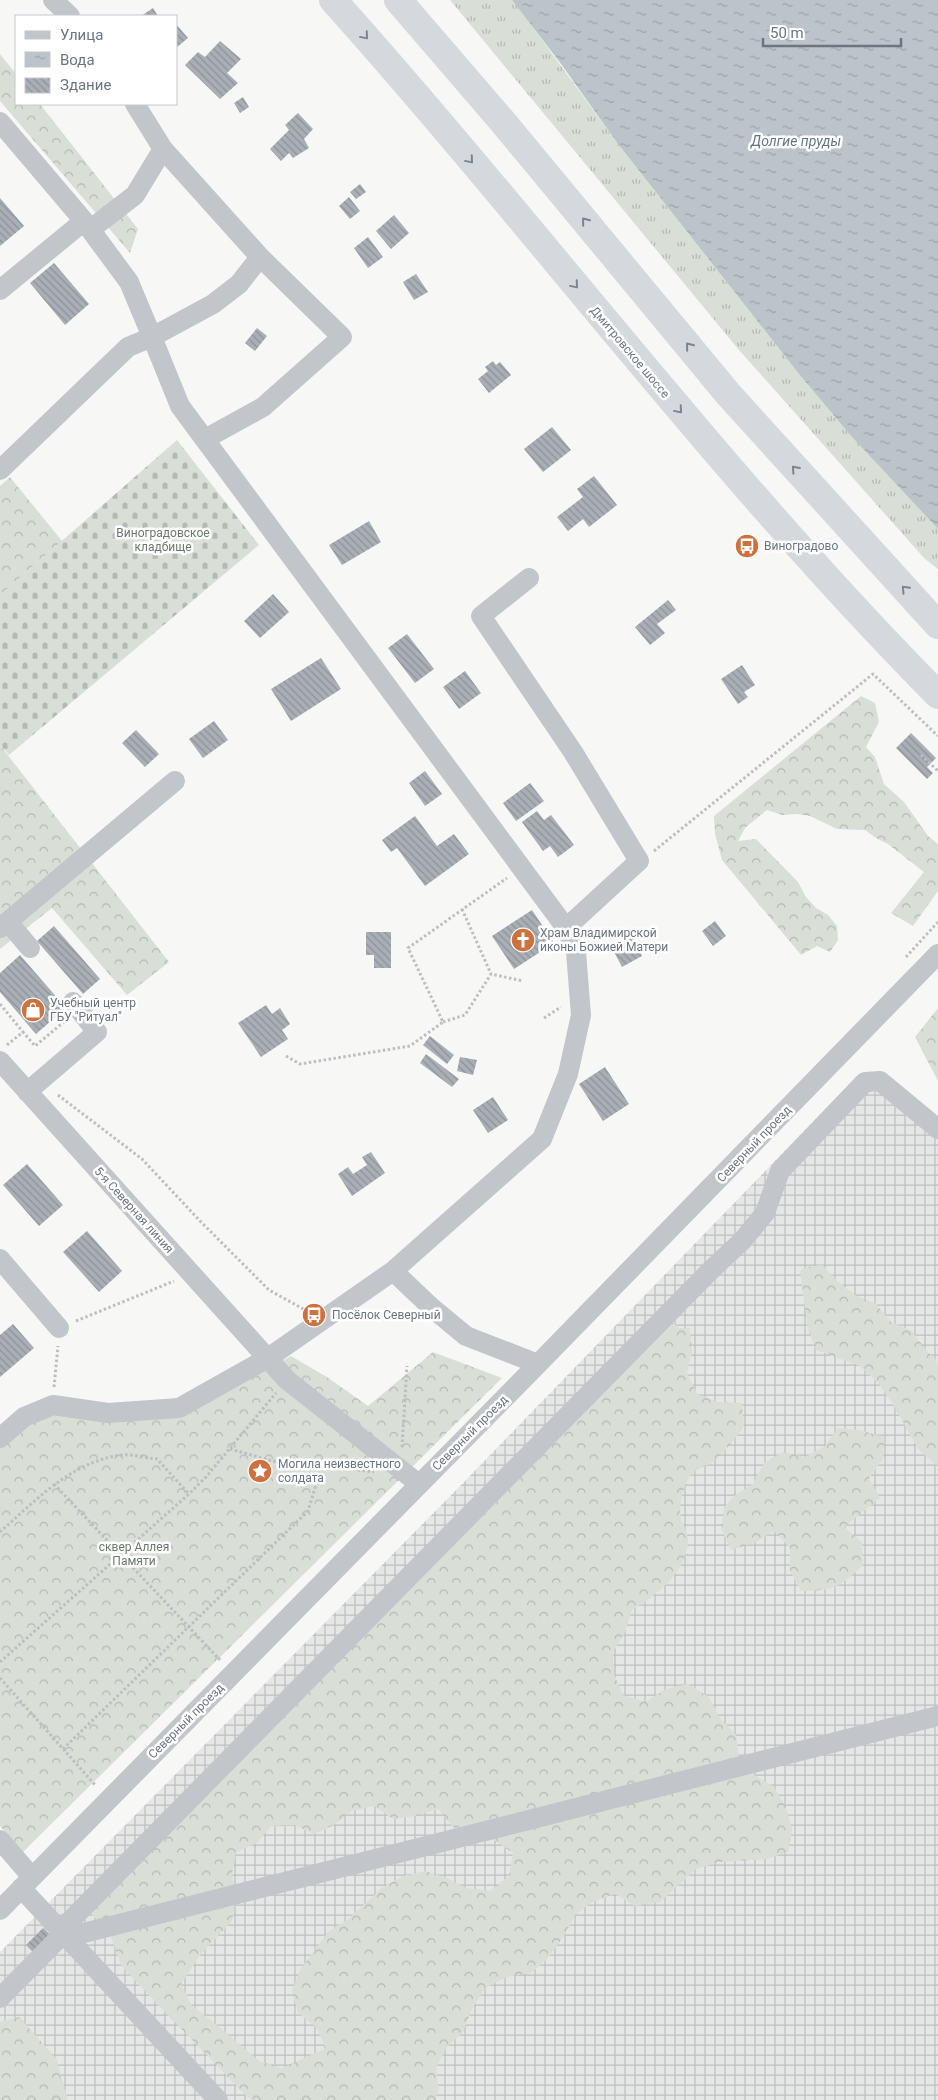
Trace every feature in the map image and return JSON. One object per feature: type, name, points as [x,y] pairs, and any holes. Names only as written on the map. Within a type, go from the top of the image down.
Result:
[{"type":"highway","name":"Дмитровское шоссе","points":[[333,0],[470,160],[698,433],[782,527],[938,695]]},
{"type":"highway","points":[[398,0],[504,122],[729,395],[938,625]]},
{"type":"street","points":[[53,0],[69,15]]},
{"type":"street","points":[[136,105],[163,149],[260,257],[342,337],[263,407],[205,439]]},
{"type":"street","points":[[0,122],[88,225],[129,282],[180,406],[566,928],[576,952],[581,1015],[568,1074],[542,1139],[393,1271],[268,1358],[179,1408],[108,1413],[53,1405],[24,1418],[0,1438]]},
{"type":"street","points":[[0,290],[88,225],[135,195],[163,149]]},
{"type":"street","points":[[0,470],[128,347],[152,337],[213,304],[239,284],[260,257]]},
{"type":"street","points":[[529,578],[481,616],[574,752],[639,861],[566,928]]},
{"type":"street","points":[[30,948],[4,925],[175,781]]},
{"type":"street","name":"Северный проезд","points":[[12,1894],[410,1477],[538,1364],[938,954]]},
{"type":"street","points":[[33,1087],[97,1032],[76,1005]]},
{"type":"street","name":"5-я Северная линия","points":[[3,1054],[192,1274],[287,1380],[410,1477]]},
{"type":"street","points":[[0,1998],[691,1290],[742,1241],[766,1213],[780,1171],[865,1082],[880,1081],[938,1129]]},
{"type":"street","points":[[0,1259],[59,1328]]},
{"type":"street","points":[[393,1271],[431,1307],[466,1336],[538,1364]]},
{"type":"street","points":[[65,1933],[938,1716]]},
{"type":"street","points":[[0,1840],[12,1894],[65,1933],[218,2100]]},
{"type":"path","points":[[639,861],[664,844],[873,674],[938,736]]},
{"type":"path","points":[[921,755],[932,769],[938,771]]},
{"type":"path","points":[[443,1022],[408,948],[522,867]]},
{"type":"path","points":[[462,909],[491,974]]},
{"type":"path","points":[[491,974],[523,981]]},
{"type":"path","points":[[286,1056],[300,1064],[410,1046],[443,1022],[465,1015],[491,974]]},
{"type":"path","points":[[0,1004],[35,1046],[76,1005]]},
{"type":"path","points":[[3,1054],[23,1032]]},
{"type":"path","points":[[33,1087],[142,1159],[269,1290],[306,1311]]},
{"type":"path","points":[[53,1405],[59,1328],[192,1274]]},
{"type":"path","points":[[229,1449],[280,1463],[322,1465],[410,1477],[407,1366]]},
{"type":"path","points":[[0,1662],[190,1494],[287,1380]]},
{"type":"path","points":[[0,1532],[54,1484],[90,1464],[123,1455],[156,1459],[190,1494]]},
{"type":"path","points":[[63,1749],[308,1511],[322,1465]]},
{"type":"path","points":[[54,1484],[222,1662]]},
{"type":"path","points":[[0,1678],[96,1786]]},
{"type":"shaded area","points":[[860,1073],[884,1074],[938,1118],[938,2100],[0,2100],[0,1952],[464,1482]]},
{"type":"green space","points":[[450,0],[512,0],[515,3],[618,144],[799,374],[851,436],[938,529],[938,569],[925,559],[739,350]]},
{"type":"green space","points":[[0,54],[15,73],[15,105],[41,105],[138,229],[130,253],[0,101]]},
{"type":"green space","name":"Виноградовское кладбище","points":[[177,440],[259,545],[9,755],[0,745],[0,595]]},
{"type":"green space","points":[[10,477],[62,541],[0,595],[0,486]]},
{"type":"green space","points":[[861,696],[875,703],[879,722],[866,747],[875,757],[884,784],[904,802],[928,836],[938,844],[938,891],[913,926],[891,913],[924,872],[888,844],[865,830],[837,829],[810,816],[797,814],[782,815],[767,810],[745,828],[738,841],[756,839],[798,882],[806,897],[816,908],[828,915],[837,926],[838,940],[830,952],[817,946],[801,955],[722,860],[715,834],[714,816]]},
{"type":"green space","points":[[0,745],[169,962],[127,995],[52,908],[0,949]]},
{"type":"green space","points":[[938,1008],[938,1081],[915,1037]]},
{"type":"green space","points":[[822,1265],[837,1281],[855,1295],[876,1304],[891,1322],[912,1331],[938,1362],[938,1464],[936,1465],[918,1449],[893,1404],[879,1384],[860,1366],[816,1350],[808,1329],[800,1271],[807,1267]]},
{"type":"green space","points":[[671,1321],[679,1328],[690,1328],[692,1352],[687,1373],[697,1394],[718,1402],[742,1403],[744,1426],[712,1463],[693,1473],[688,1479],[680,1508],[681,1519],[688,1538],[686,1553],[682,1563],[669,1582],[632,1610],[625,1632],[613,1652],[614,1674],[623,1695],[645,1702],[666,1689],[688,1684],[709,1697],[720,1718],[736,1735],[739,1759],[756,1776],[774,1787],[786,1807],[792,1830],[788,1852],[767,1859],[719,1862],[696,1869],[660,1902],[635,1906],[615,1894],[592,1902],[575,1915],[564,1936],[548,1958],[531,1973],[507,1977],[485,1988],[472,2009],[463,2032],[446,2048],[436,2068],[439,2090],[434,2100],[257,2100],[248,2098],[122,1967],[108,1929],[90,1913]],"holes":[[[374,1806],[393,1819],[415,1816],[438,1809],[452,1826],[470,1841],[494,1840],[513,1853],[509,1876],[490,1891],[466,1888],[447,1878],[425,1871],[403,1876],[383,1887],[348,1919],[328,1932],[300,1970],[292,1991],[298,2013],[316,2027],[326,2048],[282,2068],[259,2061],[192,2006],[181,1984],[201,1954],[232,1921],[236,1896],[232,1874],[236,1852],[257,1843],[271,1826],[294,1825],[314,1834],[334,1825],[352,1811]]]},
{"type":"green space","name":"сквер Аллея Памяти","points":[[433,1352],[502,1378],[23,1852],[0,1826],[0,1446],[23,1426],[56,1413],[184,1416],[291,1356],[327,1377],[368,1406]]},
{"type":"green space","points":[[838,1428],[859,1430],[884,1437],[883,1459],[869,1478],[880,1498],[844,1527],[862,1542],[863,1565],[842,1583],[828,1589],[801,1591],[790,1571],[790,1548],[774,1531],[754,1543],[731,1550],[721,1529],[724,1507],[734,1496],[753,1484],[764,1463],[783,1452],[805,1457],[825,1446]]},
{"type":"green space","points":[[19,2017],[56,2058],[68,2100],[0,2100],[0,2022]]},
{"type":"water","name":"Долгие пруды","points":[[512,0],[938,0],[938,529],[851,436],[799,374],[618,144],[561,64]]},
{"type":"building","points":[[153,8],[157,15],[142,15]]},
{"type":"building","points":[[178,26],[188,38],[178,46]]},
{"type":"building","points":[[220,41],[241,59],[227,73],[238,83],[220,99],[185,65],[198,52],[205,57]]},
{"type":"building","points":[[243,97],[249,107],[240,113],[234,103]]},
{"type":"building","points":[[298,113],[313,129],[304,139],[309,148],[293,158],[289,153],[281,161],[270,149],[289,130],[285,125]]},
{"type":"building","points":[[360,184],[366,192],[356,199],[350,192]]},
{"type":"building","points":[[349,197],[360,211],[350,219],[339,206]]},
{"type":"building","points":[[0,198],[24,226],[0,246]]},
{"type":"building","points":[[394,215],[409,233],[391,249],[376,231]]},
{"type":"building","points":[[368,237],[383,257],[368,268],[354,248]]},
{"type":"building","points":[[54,263],[89,304],[65,325],[30,283]]},
{"type":"building","points":[[416,274],[428,292],[414,300],[403,282]]},
{"type":"building","points":[[257,328],[267,336],[255,351],[245,343]]},
{"type":"building","points":[[493,361],[496,365],[500,362],[511,375],[489,393],[478,379],[488,371],[485,367]]},
{"type":"building","points":[[552,427],[571,450],[543,472],[524,449]]},
{"type":"building","points":[[594,476],[617,505],[589,527],[583,519],[568,531],[557,517],[583,497],[577,489]]},
{"type":"building","points":[[369,521],[381,542],[342,565],[329,545]]},
{"type":"building","points":[[273,594],[289,612],[260,638],[244,621]]},
{"type":"building","points":[[668,600],[676,610],[657,624],[665,633],[650,645],[635,627]]},
{"type":"building","points":[[407,634],[434,669],[415,683],[388,648]]},
{"type":"building","points":[[321,658],[341,689],[291,721],[271,689]]},
{"type":"building","points":[[742,665],[755,685],[744,692],[748,697],[738,704],[721,679]]},
{"type":"building","points":[[465,671],[481,693],[459,709],[443,687]]},
{"type":"building","points":[[214,721],[228,740],[203,758],[189,739]]},
{"type":"building","points":[[136,730],[159,754],[145,767],[122,743]]},
{"type":"building","points":[[911,733],[936,758],[927,767],[933,773],[927,779],[896,748]]},
{"type":"building","points":[[425,771],[442,794],[425,806],[409,783]]},
{"type":"building","points":[[530,783],[544,801],[516,821],[503,803]]},
{"type":"building","points":[[537,811],[544,820],[551,815],[574,845],[558,857],[550,846],[543,851],[522,822]]},
{"type":"building","points":[[415,816],[437,846],[454,834],[469,854],[425,886],[397,848],[391,852],[382,840]]},
{"type":"building","name":"Храм Владимирской иконы Божией Матери","points":[[532,910],[554,943],[514,969],[492,936]]},
{"type":"building","points":[[715,921],[726,936],[713,946],[702,931]]},
{"type":"building","points":[[54,926],[100,979],[83,994],[37,941]]},
{"type":"building","points":[[366,932],[391,932],[391,968],[374,968],[374,955],[366,955]]},
{"type":"building","points":[[633,937],[642,956],[622,967],[612,948]]},
{"type":"building","points":[[20,955],[66,1008],[36,1034],[0,992],[0,973]]},
{"type":"building","points":[[266,1005],[272,1014],[280,1008],[290,1024],[282,1030],[288,1039],[261,1057],[238,1023]]},
{"type":"building","points":[[430,1036],[454,1055],[447,1064],[423,1045]]},
{"type":"building","points":[[426,1054],[459,1079],[452,1087],[420,1063]]},
{"type":"building","points":[[460,1057],[477,1060],[473,1075],[457,1071]]},
{"type":"building","points":[[605,1067],[629,1104],[603,1121],[579,1084]]},
{"type":"building","points":[[493,1097],[508,1120],[488,1133],[473,1110]]},
{"type":"building","points":[[371,1152],[385,1173],[352,1196],[338,1174],[348,1167],[353,1174],[367,1165],[362,1157]]},
{"type":"building","points":[[27,1164],[63,1205],[39,1226],[3,1185]]},
{"type":"building","points":[[87,1231],[122,1271],[99,1292],[63,1252]]},
{"type":"building","points":[[13,1324],[34,1348],[0,1377],[0,1335]]},
{"type":"building","points":[[43,1928],[54,1938],[36,1955],[26,1945]]},
{"type":"place","name":"Виноградово","points":[[747,546]]},
{"type":"place","name":"Храм Владимирской иконы Божией Матери","points":[[523,940]]},
{"type":"place","name":"Учебный центр ГБУ \"Ритуал\"","points":[[33,1010]]},
{"type":"place","name":"Посёлок Северный","points":[[314,1315]]},
{"type":"place","name":"Могила неизвестного солдата","points":[[260,1471]]}]
